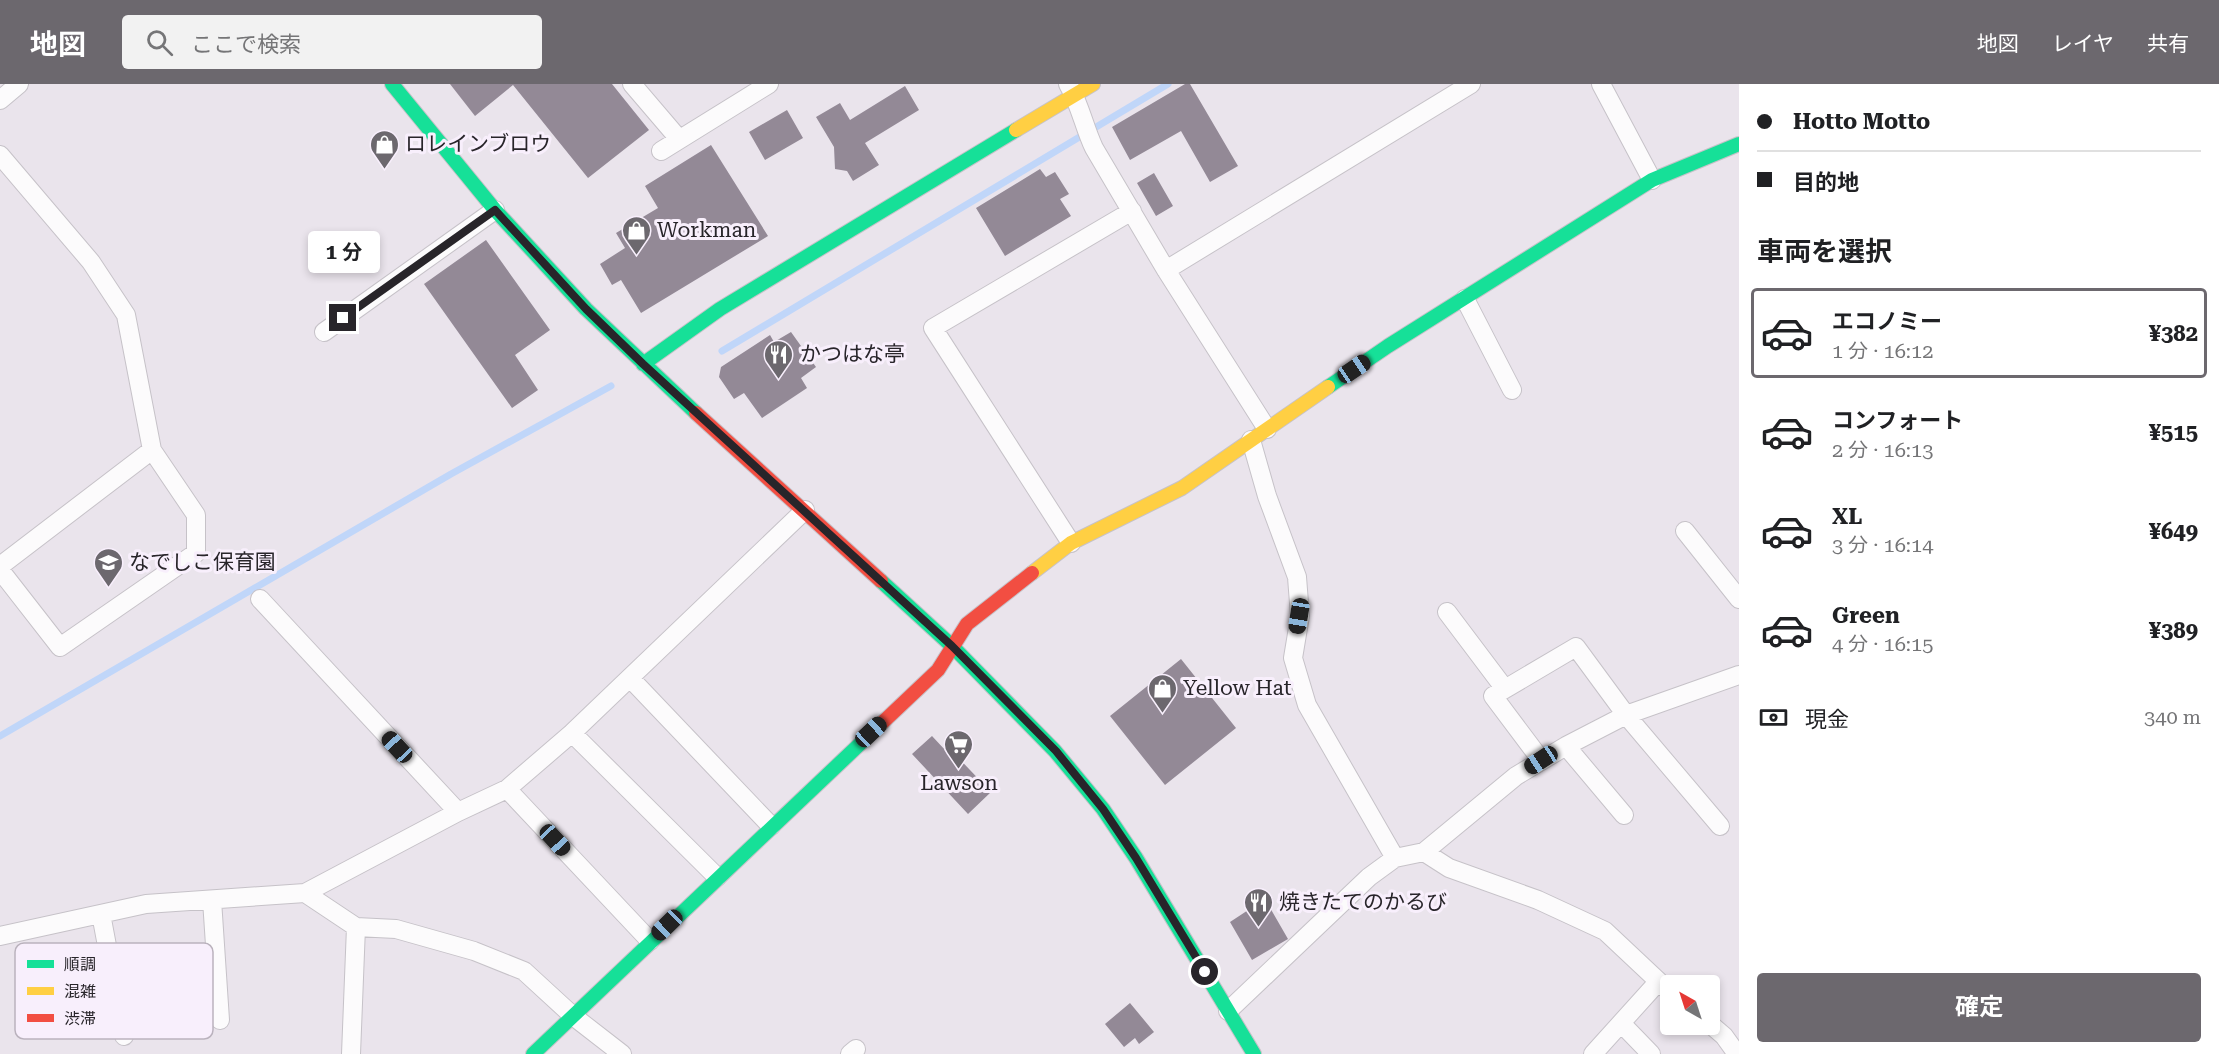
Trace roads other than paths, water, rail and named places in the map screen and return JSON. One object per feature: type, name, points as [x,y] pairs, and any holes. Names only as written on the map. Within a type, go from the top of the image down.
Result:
[{"type":"street","points":[[0,100],[19,84]]},
{"type":"street","points":[[392,84],[495,210],[586,309],[643,364],[952,646],[1056,751],[1103,809],[1136,858],[1254,1054]]},
{"type":"street","points":[[632,84],[679,139]]},
{"type":"street","points":[[661,151],[769,84]]},
{"type":"street","points":[[643,364],[720,309],[1071,90],[1094,84]]},
{"type":"street","points":[[1166,270],[1471,84]]},
{"type":"street","points":[[1601,84],[1652,180]]},
{"type":"street","points":[[1071,90],[1094,148],[1166,270],[1267,429]]},
{"type":"street","points":[[533,1054],[717,877],[938,670],[967,624],[1071,543],[1182,488],[1388,346],[1652,180],[1739,144]]},
{"type":"street","points":[[0,155],[91,262],[126,315],[152,450],[196,515],[196,553],[60,647],[0,570]]},
{"type":"street","points":[[324,332],[495,210]]},
{"type":"street","points":[[1071,543],[933,328],[1132,211]]},
{"type":"street","points":[[1465,299],[1512,390]]},
{"type":"street","points":[[1251,440],[1267,496],[1297,577],[1299,616],[1293,658],[1307,705],[1395,858]]},
{"type":"street","points":[[0,566],[152,450]]},
{"type":"street","points":[[0,936],[147,904],[305,893],[458,812],[507,789],[572,733],[805,510]]},
{"type":"street","points":[[1685,531],[1739,599]]},
{"type":"street","points":[[260,599],[458,812]]},
{"type":"street","points":[[1447,612],[1505,689]]},
{"type":"street","points":[[1541,760],[1493,696],[1576,647],[1626,715],[1720,826]]},
{"type":"street","points":[[1228,1011],[1369,877],[1395,858],[1424,852],[1516,776],[1566,746],[1626,715],[1739,675]]},
{"type":"street","points":[[630,678],[771,826]]},
{"type":"street","points":[[572,733],[717,877]]},
{"type":"street","points":[[1566,746],[1624,815]]},
{"type":"street","points":[[507,789],[650,941]]},
{"type":"street","points":[[1424,852],[1449,868],[1538,900],[1605,931],[1660,984]]},
{"type":"street","points":[[305,893],[356,927],[396,929],[474,951],[524,971],[573,1016],[622,1054]]},
{"type":"street","points":[[212,900],[220,1020]]},
{"type":"street","points":[[101,914],[106,943]]},
{"type":"street","points":[[351,1054],[356,927]]},
{"type":"street","points":[[1593,1054],[1621,1023],[1660,991]]},
{"type":"street","points":[[1621,1023],[1651,1054]]},
{"type":"street","points":[[1724,1030],[1737,1054]]},
{"type":"waterway","points":[[722,351],[1168,84]]},
{"type":"waterway","points":[[0,736],[451,474],[611,386]]},
{"type":"place","name":"ロレインブロウ","points":[[384,170]]},
{"type":"place","name":"Workman","points":[[636,256]]},
{"type":"place","name":"かつはな亭","points":[[779,380]]},
{"type":"place","name":"なでしこ保育園","points":[[108,588]]},
{"type":"place","name":"Yellow Hat","points":[[1162,714]]},
{"type":"place","name":"Lawson","points":[[959,770]]},
{"type":"place","name":"焼きたてのかるび","points":[[1258,928]]}]
